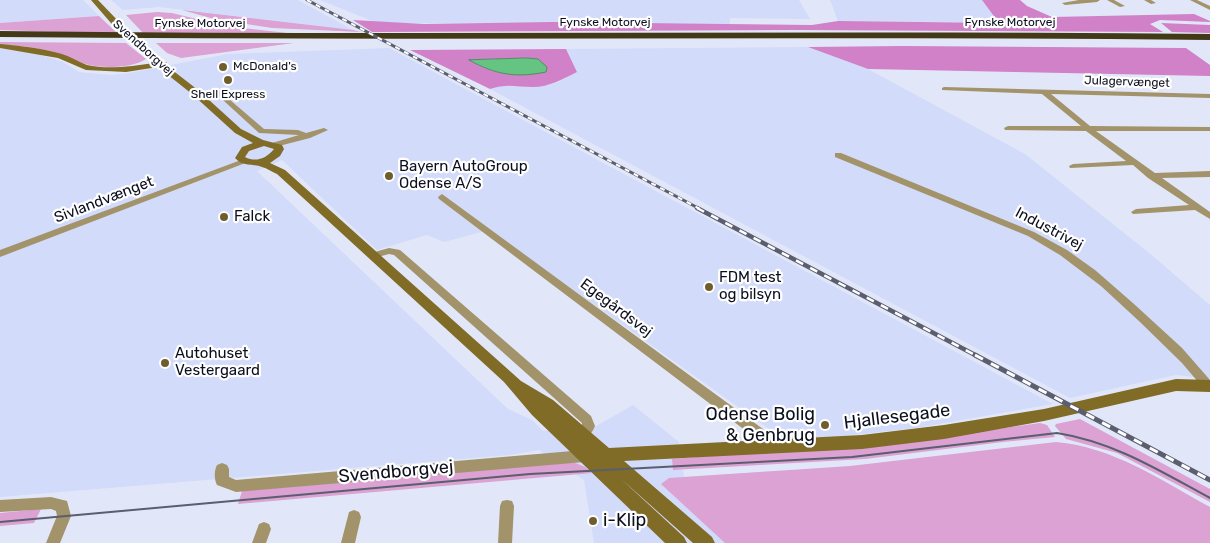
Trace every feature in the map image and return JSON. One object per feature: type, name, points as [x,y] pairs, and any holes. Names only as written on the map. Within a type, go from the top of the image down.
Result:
[{"type":"highway","name":"Fynske Motorvej","points":[[0,34],[156,36],[1010,35],[1210,37]]},
{"type":"highway","name":"Fynske Motorvej","points":[[0,39],[1005,39],[1210,41]]},
{"type":"main road","name":"Svendborgvej","points":[[95,0],[106,6],[161,61],[238,131],[261,144]]},
{"type":"main road","name":"Svendborgvej","points":[[95,0],[120,28],[143,49],[161,61]]},
{"type":"main road","points":[[0,46],[50,54],[91,68],[132,66],[161,61]]},
{"type":"main road","points":[[50,54],[74,67],[89,71],[123,72],[161,61]]},
{"type":"main road","name":"Svendborgvej","points":[[238,131],[246,149]]},
{"type":"main road","points":[[276,150],[261,144],[246,149],[240,155],[242,160],[261,162],[281,172],[509,378],[537,411],[678,543]]},
{"type":"main road","points":[[261,162],[276,150]]},
{"type":"main road","points":[[276,150],[281,172]]},
{"type":"main road","points":[[509,378],[548,404],[706,543]]},
{"type":"main road","name":"Hjallesegade","points":[[584,456],[862,442],[944,432],[1044,415],[1176,385],[1209,386]]},
{"type":"street","points":[[1065,3],[1097,0]]},
{"type":"street","points":[[1110,0],[1122,6]]},
{"type":"street","points":[[1146,0],[1153,3]]},
{"type":"street","points":[[1193,0],[1210,8]]},
{"type":"street","points":[[214,89],[262,131],[298,132],[307,136]]},
{"type":"street","name":"Julagervænget","points":[[944,89],[1210,96]]},
{"type":"street","points":[[1044,92],[1133,163],[1210,216]]},
{"type":"street","points":[[1008,128],[1210,129]]},
{"type":"street","points":[[276,150],[324,130]]},
{"type":"street","name":"Industrivej","points":[[838,155],[1031,234],[1063,251],[1099,277],[1178,350],[1209,386]]},
{"type":"street","name":"Sivlandvænget","points":[[0,254],[242,160]]},
{"type":"street","points":[[1073,166],[1133,163]]},
{"type":"street","points":[[1151,176],[1210,174]]},
{"type":"street","name":"Egegårdsvej","points":[[442,197],[759,433],[766,448]]},
{"type":"street","points":[[1136,212],[1197,207]]},
{"type":"street","points":[[374,255],[389,251],[397,252],[588,420],[589,426],[583,434]]},
{"type":"street","name":"Svendborgvej","points":[[222,469],[222,481],[236,486],[584,456]]},
{"type":"street","points":[[0,506],[51,503],[62,506],[64,516],[53,543]]},
{"type":"street","points":[[505,543],[507,506]]},
{"type":"street","points":[[348,543],[354,517]]},
{"type":"shaded area","points":[[0,0],[83,0],[99,16],[0,23]]},
{"type":"shaded area","points":[[111,0],[298,0],[353,30],[159,7],[123,10]]},
{"type":"shaded area","points":[[320,0],[799,0],[810,19],[730,18],[730,24],[377,23]]},
{"type":"shaded area","points":[[830,0],[982,0],[1000,23],[838,21]]},
{"type":"shaded area","points":[[982,0],[1020,0],[1027,6],[1052,17],[1194,14],[1210,22],[1160,20],[1150,24],[1163,32],[794,30],[372,32],[353,20],[424,24],[553,22],[812,25],[838,21],[999,23]]},
{"type":"shaded area","points":[[182,10],[361,32],[272,28],[214,19]]},
{"type":"shaded area","points":[[157,12],[172,13],[225,26],[296,34],[144,34],[126,15]]},
{"type":"shaded area","points":[[99,16],[118,34],[0,30],[0,23]]},
{"type":"shaded area","points":[[1161,23],[1210,25],[1210,33],[1172,32]]},
{"type":"shaded area","points":[[0,42],[126,43],[146,59],[132,65],[115,67],[97,66],[82,63],[54,52],[25,46],[0,45]]},
{"type":"shaded area","points":[[156,43],[294,43],[181,58],[167,53]]},
{"type":"shaded area","points":[[808,47],[868,69],[1025,154],[1148,252],[1210,305],[1210,379],[1176,375],[1070,398],[490,89],[503,84],[533,87],[556,83],[577,72],[566,49]]},
{"type":"shaded area","points":[[808,47],[1186,48],[1210,65],[1210,76],[868,69]]},
{"type":"shaded area","points":[[0,48],[29,51],[63,62],[79,72],[111,75],[228,54],[389,48],[1053,404],[916,428],[799,441],[779,436],[489,230],[444,242],[427,235],[377,250],[282,160],[257,171],[508,409],[532,420],[543,431],[591,429],[633,405],[679,442],[684,477],[774,471],[818,543],[594,543],[584,480],[539,450],[510,455],[0,497]]},
{"type":"shaded area","points":[[566,49],[577,72],[545,86],[507,86],[490,89],[410,50]],"holes":[[[527,58],[538,60],[529,75],[498,72],[470,60]]]},
{"type":"shaded area","points":[[538,59],[547,67],[546,72],[525,75],[506,74],[488,69],[469,60]]},
{"type":"shaded area","points":[[1080,419],[1210,489],[1210,502],[1117,453],[1066,439],[1055,426],[1056,424]]},
{"type":"shaded area","points":[[1040,423],[1047,425],[1055,437],[865,459],[673,470],[672,459],[911,441]]},
{"type":"shaded area","points":[[1056,442],[1097,450],[1136,466],[1210,507],[1210,543],[725,543],[661,484],[669,478],[850,466]]},
{"type":"shaded area","points":[[573,462],[585,467],[592,473],[238,504],[242,491]]},
{"type":"shaded area","points":[[41,509],[34,523],[0,526],[0,513]]},
{"type":"tram line","points":[[0,522],[530,474],[852,457],[1057,433],[1078,437],[1117,450],[1210,498]]},
{"type":"railway","points":[[307,0],[700,209]]},
{"type":"railway","points":[[697,208],[977,356]]},
{"type":"railway","points":[[975,355],[1210,480]]},
{"type":"place","name":"McDonald's","points":[[223,67]]},
{"type":"place","name":"Shell Express","points":[[228,80]]},
{"type":"place","name":"Bayern AutoGroup Odense A/S","points":[[389,176]]},
{"type":"place","name":"Falck","points":[[224,217]]},
{"type":"place","name":"FDM test og bilsyn","points":[[709,287]]},
{"type":"place","name":"Autohuset Vestergaard","points":[[165,363]]},
{"type":"place","name":"Odense Bolig & Genbrug","points":[[825,425]]},
{"type":"place","name":"i-Klip","points":[[593,521]]}]
